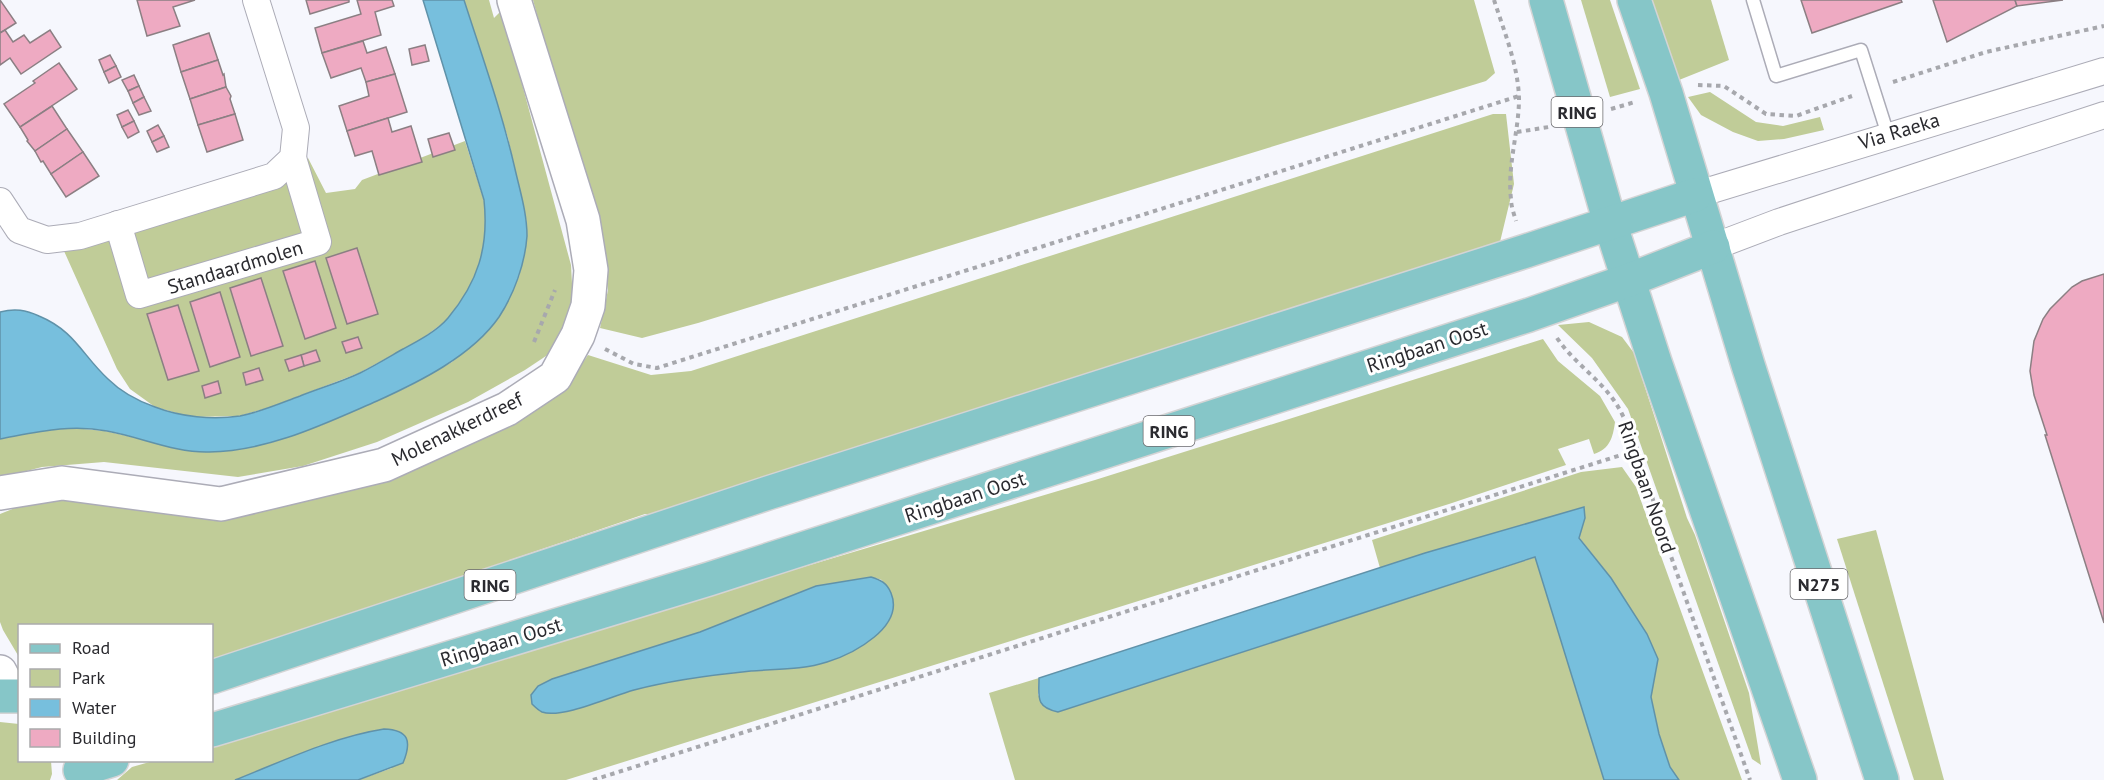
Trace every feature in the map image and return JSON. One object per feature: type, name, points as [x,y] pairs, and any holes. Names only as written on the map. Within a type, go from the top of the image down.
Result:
[{"type":"main road","name":"RING","points":[[1546,0],[1610,223],[1629,280]]},
{"type":"main road","points":[[1634,0],[1666,93],[1695,195],[1713,247]]},
{"type":"main road","name":"RING","points":[[213,677],[757,497],[1695,195]]},
{"type":"main road","name":"Ringbaan Oost","points":[[213,730],[709,579],[1546,309],[1713,247]]},
{"type":"main road","name":"N275","points":[[1713,247],[1882,780]]},
{"type":"main road","points":[[1629,280],[1710,523],[1800,780]]},
{"type":"main road","points":[[79,770],[105,762]]},
{"type":"street","name":"Standaardmolen","points":[[118,224],[139,295],[318,242],[293,158],[296,128],[256,0]]},
{"type":"street","name":"Molenakkerdreef","points":[[0,493],[62,483],[220,504],[384,465],[507,409],[555,377],[578,335],[588,306],[591,270],[583,220],[514,0]]},
{"type":"street","name":"Via Raeka","points":[[1695,195],[2104,71]]},
{"type":"street","points":[[1713,247],[1779,222],[2104,116]]},
{"type":"street","points":[[0,201],[19,230],[47,240],[80,236],[274,176],[293,158]]},
{"type":"lane","points":[[1753,0],[1776,76],[1861,50],[1888,135]]},
{"type":"path","points":[[1494,0],[1512,61],[1519,96],[1511,174],[1511,199],[1526,251]]},
{"type":"path","points":[[578,335],[634,364],[657,368],[1519,96]]},
{"type":"path","points":[[531,348],[557,285]]},
{"type":"path","name":"Ringbaan Noord","points":[[1546,309],[1554,334],[1567,352],[1605,388],[1616,404],[1637,450],[1665,538],[1750,780]]},
{"type":"path","points":[[593,780],[1637,450]]},
{"type":"green space","points":[[464,0],[489,0],[494,18],[502,10],[571,265],[573,302],[559,341],[549,354],[468,402],[377,442],[303,466],[238,477],[104,462],[42,467],[0,478],[0,439],[62,427],[234,450],[270,443],[322,425],[408,387],[452,362],[479,339],[498,318],[519,277],[527,236],[526,218],[508,138]]},
{"type":"green space","points":[[533,0],[1474,0],[1495,73],[1486,81],[698,323],[642,338],[600,328],[608,290],[603,259]]},
{"type":"green space","points":[[1581,0],[1610,0],[1640,89],[1610,97]]},
{"type":"green space","points":[[1651,0],[1711,0],[1729,60],[1679,80]]},
{"type":"green space","points":[[1710,92],[1756,122],[1783,126],[1820,117],[1824,130],[1784,139],[1758,141],[1733,132],[1701,115],[1688,97]]},
{"type":"green space","points":[[1493,114],[1506,114],[1514,184],[1500,242],[655,514],[645,514],[213,662],[213,624],[18,624],[18,655],[0,622],[0,514],[20,506],[47,500],[103,495],[238,510],[572,378],[588,355],[651,375],[691,371]]},
{"type":"green space","points":[[465,141],[484,201],[486,223],[484,247],[477,272],[464,296],[447,320],[420,340],[359,373],[268,408],[239,416],[191,417],[155,407],[130,389],[117,369],[64,251],[94,245],[280,187],[294,177],[308,158],[326,193],[355,189],[362,180]]},
{"type":"green space","points":[[1589,322],[1622,337],[1634,353],[1687,518],[1695,535],[1749,693],[1761,765],[1752,759],[1628,409],[1592,358],[1558,325]]},
{"type":"green space","points":[[1543,339],[1558,361],[1600,396],[1615,422],[1610,442],[1599,452],[1594,454],[1589,439],[1558,449],[1566,465],[1449,504],[566,780],[358,780],[392,768],[322,746],[235,780],[117,780],[132,767],[150,762],[213,762],[213,743],[1095,480]],"holes":[[[871,577],[882,580],[891,616],[863,645],[830,660],[793,667],[681,679],[618,694],[566,712],[552,679],[700,632],[816,586]]]},
{"type":"green space","points":[[1622,467],[1636,487],[1742,780],[1679,780],[1670,767],[1659,734],[1651,697],[1658,659],[1647,634],[1611,578],[1579,537],[1585,518],[1584,507],[1380,568],[1372,540],[1581,472]]},
{"type":"green space","points":[[1876,530],[1944,780],[1914,780],[1837,539]]},
{"type":"green space","points":[[1536,557],[1604,780],[1015,780],[989,693],[1039,678],[1038,695],[1058,712]]},
{"type":"green space","points":[[0,722],[18,724],[18,762],[51,762],[52,774],[50,780],[0,780]]},
{"type":"water","points":[[423,0],[464,0],[504,126],[525,210],[527,236],[521,268],[514,289],[499,317],[488,331],[460,356],[410,385],[296,435],[253,447],[196,452],[107,431],[80,428],[0,439],[0,312],[25,311],[51,322],[70,336],[113,384],[136,399],[175,413],[208,418],[240,416],[256,412],[345,379],[421,339],[444,323],[467,291],[479,263],[485,233],[484,200]]},
{"type":"water","points":[[1584,507],[1585,518],[1579,538],[1611,578],[1647,634],[1658,659],[1651,697],[1659,734],[1670,767],[1679,780],[1604,780],[1535,557],[1058,712],[1045,707],[1040,700],[1039,678],[1425,553]]},
{"type":"water","points":[[871,577],[883,582],[891,593],[893,605],[891,617],[874,637],[838,658],[789,669],[721,674],[663,683],[562,712],[542,712],[532,704],[531,695],[538,686],[552,679],[700,632],[816,586]]},
{"type":"water","points":[[384,729],[399,732],[406,738],[408,743],[403,763],[358,780],[235,780],[327,744]]},
{"type":"building","points":[[0,0],[16,23],[0,33]]},
{"type":"building","points":[[137,0],[195,0],[173,7],[180,26],[147,36]]},
{"type":"building","points":[[306,0],[349,0],[349,2],[310,14]]},
{"type":"building","points":[[357,0],[392,0],[394,6],[375,12],[381,35],[322,53],[315,28],[361,14]]},
{"type":"building","points":[[1801,0],[1901,0],[1902,2],[1812,33]]},
{"type":"building","points":[[1933,0],[2015,0],[2017,6],[1947,42]]},
{"type":"building","points":[[2015,0],[2063,0],[2017,6]]},
{"type":"building","points":[[5,30],[13,42],[24,35],[30,43],[50,30],[61,47],[21,74],[10,58],[0,65],[0,33]]},
{"type":"building","points":[[209,33],[218,60],[181,72],[173,45]]},
{"type":"building","points":[[363,41],[367,53],[386,47],[395,74],[366,82],[361,68],[331,78],[322,53]]},
{"type":"building","points":[[425,45],[429,61],[412,65],[409,49]]},
{"type":"building","points":[[110,55],[116,66],[104,72],[99,60]]},
{"type":"building","points":[[218,60],[226,87],[190,99],[181,72]]},
{"type":"building","points":[[59,63],[77,89],[20,127],[4,104]]},
{"type":"building","points":[[116,66],[121,77],[109,83],[104,72]]},
{"type":"building","points":[[395,74],[407,112],[347,131],[339,106],[369,96],[366,82]]},
{"type":"building","points":[[134,75],[139,86],[128,91],[122,80]]},
{"type":"building","points":[[139,86],[144,97],[133,103],[128,91]]},
{"type":"building","points":[[226,87],[231,96],[235,114],[198,125],[190,99]]},
{"type":"building","points":[[144,97],[151,111],[139,115],[133,103]]},
{"type":"building","points":[[52,106],[67,129],[35,151],[20,127]]},
{"type":"building","points":[[128,110],[134,121],[122,127],[117,115]]},
{"type":"building","points":[[235,114],[243,140],[207,152],[198,125]]},
{"type":"building","points":[[388,118],[392,132],[411,126],[422,162],[379,175],[372,151],[355,156],[347,131]]},
{"type":"building","points":[[134,121],[139,132],[128,138],[122,127]]},
{"type":"building","points":[[158,125],[164,136],[152,142],[147,131]]},
{"type":"building","points":[[67,129],[83,152],[51,174],[35,151]]},
{"type":"building","points":[[449,133],[455,150],[433,157],[428,139]]},
{"type":"building","points":[[164,136],[169,147],[157,152],[152,142]]},
{"type":"building","points":[[83,152],[99,176],[66,197],[51,174]]},
{"type":"building","points":[[357,248],[378,314],[347,324],[326,258]]},
{"type":"building","points":[[315,261],[336,328],[305,339],[283,271]]},
{"type":"building","points":[[2104,274],[2104,623],[2045,435],[2047,435],[2034,395],[2030,371],[2034,341],[2050,309],[2072,287]]},
{"type":"building","points":[[261,278],[283,346],[251,356],[230,288]]},
{"type":"building","points":[[220,292],[240,357],[210,367],[190,302]]},
{"type":"building","points":[[178,305],[199,371],[168,380],[147,314]]},
{"type":"building","points":[[358,337],[362,348],[346,353],[342,342]]},
{"type":"building","points":[[316,350],[320,361],[304,366],[301,355]]},
{"type":"building","points":[[301,355],[304,366],[289,371],[285,360]]},
{"type":"building","points":[[259,368],[263,380],[246,385],[243,373]]},
{"type":"building","points":[[218,381],[221,393],[205,398],[202,386]]}]
